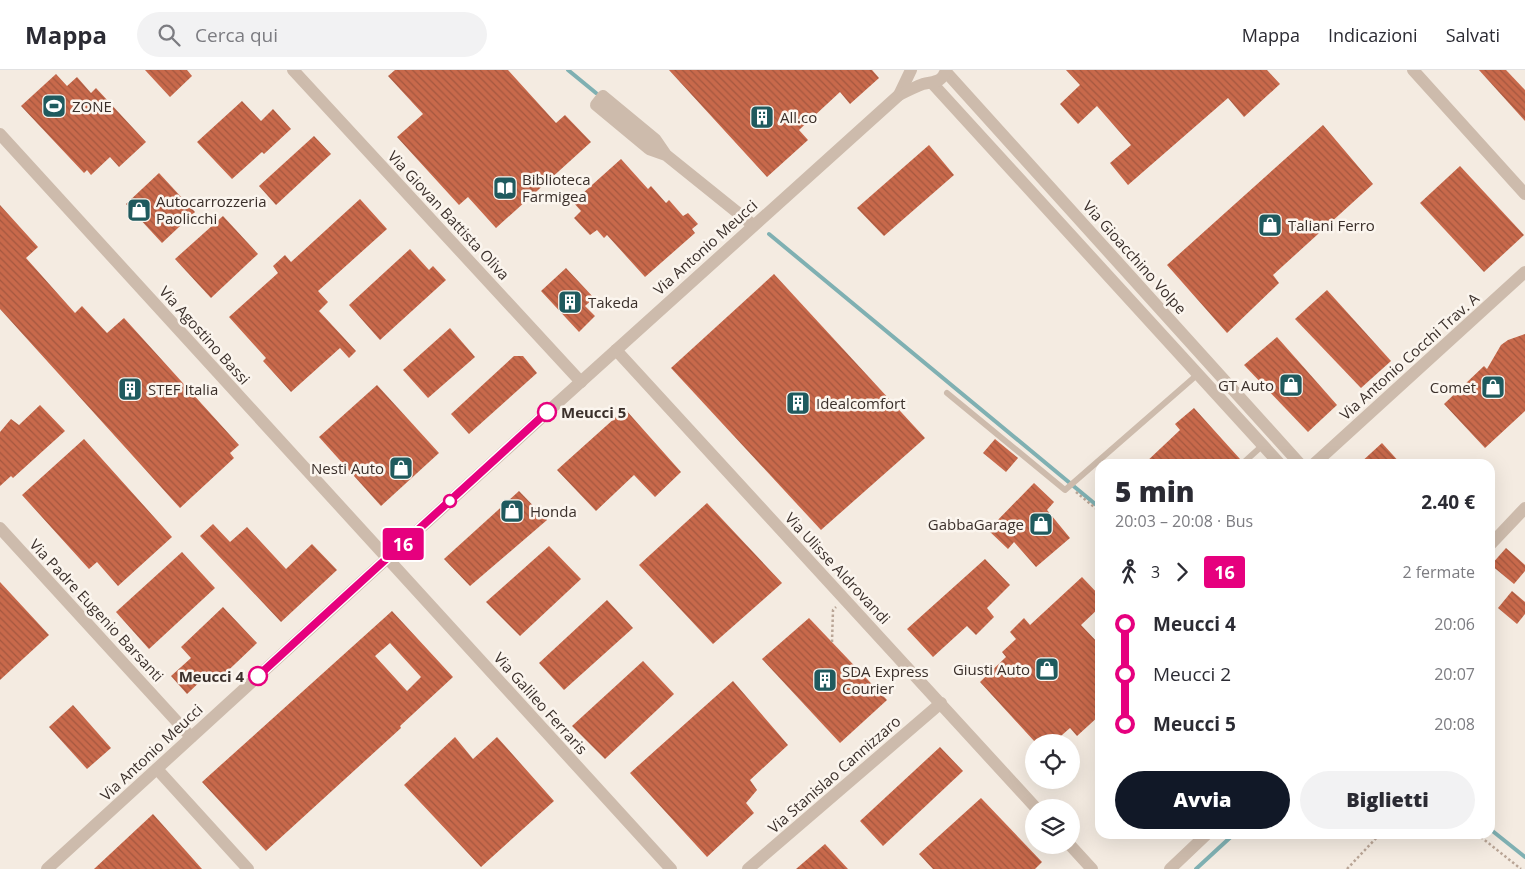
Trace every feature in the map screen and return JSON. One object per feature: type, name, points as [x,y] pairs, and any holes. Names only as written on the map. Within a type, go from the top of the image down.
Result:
[{"type":"street","name":"Via Giovan Battista Oliva","points":[[293,70],[581,382]]},
{"type":"street","name":"Via Antonio Meucci","points":[[912,70],[917,78],[929,83]]},
{"type":"street","name":"Via Antonio Meucci","points":[[899,95],[912,70]]},
{"type":"street","points":[[1413,70],[1525,194]]},
{"type":"street","name":"Via Antonio Meucci","points":[[47,869],[616,350],[899,95],[942,79],[946,71]]},
{"type":"street","name":"Via Gioacchino Volpe","points":[[946,71],[1295,459]]},
{"type":"street","points":[[929,83],[1276,459]]},
{"type":"street","points":[[666,155],[649,148],[596,105],[603,96],[655,139],[666,155],[753,226]]},
{"type":"street","name":"Via Agostino Bassi","points":[[0,134],[387,559]]},
{"type":"street","name":"Via Antonio Cocchi Trav. A","points":[[1319,459],[1525,272]]},
{"type":"street","name":"Via Ulisse Aldrovandi","points":[[616,350],[1028,799]]},
{"type":"street","points":[[1495,540],[1525,508]]},
{"type":"street","name":"Via Padre Eugenio Barsanti","points":[[0,528],[191,737]]},
{"type":"street","name":"Via Galileo Ferraris","points":[[387,559],[671,869]]},
{"type":"street","name":"Via Stanislao Cannizzaro","points":[[748,869],[941,704]]},
{"type":"street","points":[[157,769],[248,869]]},
{"type":"street","points":[[1170,869],[1202,839]]},
{"type":"street","points":[[1078,854],[1092,869]]},
{"type":"lane","points":[[1099,459],[1198,374]]},
{"type":"lane","points":[[947,393],[1065,490],[1095,463]]},
{"type":"lane","points":[[1248,459],[1264,445]]},
{"type":"path","points":[[1069,486],[1095,508]]},
{"type":"path","points":[[832,642],[833,610]]},
{"type":"path","points":[[1346,869],[1375,839]]},
{"type":"path","points":[[1483,839],[1521,869]]},
{"type":"building","points":[[145,70],[187,70],[192,76],[170,97]]},
{"type":"building","points":[[395,70],[508,70],[556,123],[565,115],[591,142],[496,228],[468,197],[459,205],[397,137],[423,114],[388,76]]},
{"type":"building","name":"All.co","points":[[669,70],[872,70],[879,78],[850,104],[840,92],[799,130],[808,140],[767,177]]},
{"type":"building","points":[[1066,70],[1267,70],[1280,84],[1244,117],[1228,98],[1128,185],[1110,163],[1131,145],[1097,106],[1078,124],[1060,104],[1080,85]]},
{"type":"building","points":[[1479,70],[1506,70],[1525,90],[1525,121]]},
{"type":"building","points":[[56,74],[67,86],[77,77],[91,93],[96,88],[146,142],[119,167],[110,157],[91,175],[87,170],[84,173],[21,106]]},
{"type":"building","points":[[242,101],[261,121],[273,109],[291,129],[264,154],[262,152],[232,179],[197,142]]},
{"type":"building","name":"Taliani Ferro","points":[[1323,125],[1373,184],[1273,275],[1279,283],[1227,333],[1167,265]]},
{"type":"building","points":[[314,136],[331,154],[276,205],[259,186]]},
{"type":"building","points":[[929,145],[954,175],[884,236],[857,208]]},
{"type":"building","points":[[621,159],[648,189],[651,186],[666,203],[669,200],[683,216],[688,213],[698,224],[692,229],[695,233],[645,277],[607,235],[604,238],[597,230],[590,235],[574,218],[581,211],[573,202]]},
{"type":"building","points":[[1460,166],[1524,235],[1484,272],[1420,203]]},
{"type":"building","points":[[159,173],[195,212],[162,243],[126,204]]},
{"type":"building","points":[[360,199],[387,229],[318,291],[328,302],[319,311],[356,351],[349,358],[340,348],[291,392],[263,361],[266,358],[229,317],[278,273],[273,266],[285,255],[291,262]]},
{"type":"building","name":"STEF Italia","points":[[0,205],[38,247],[26,258],[75,313],[82,306],[107,333],[124,318],[239,445],[230,453],[234,458],[180,508],[0,309]]},
{"type":"building","points":[[223,216],[258,254],[211,298],[175,259]]},
{"type":"building","points":[[410,249],[429,270],[433,266],[446,280],[380,340],[349,305]]},
{"type":"building","name":"Takeda","points":[[566,268],[594,298],[585,306],[595,316],[579,332],[541,291]]},
{"type":"building","name":"Idealcomfort","points":[[774,274],[925,438],[821,530],[671,368]]},
{"type":"building","points":[[1327,290],[1391,361],[1361,388],[1295,319]]},
{"type":"building","points":[[450,328],[475,357],[428,398],[403,370]]},
{"type":"building","name":"Comet","points":[[1525,334],[1525,411],[1485,448],[1444,404],[1484,366],[1487,369],[1501,345],[1508,340]]},
{"type":"building","name":"GT Auto","points":[[1277,337],[1337,405],[1308,432],[1244,365]]},
{"type":"building","points":[[514,356],[523,356],[537,373],[469,434],[451,414]]},
{"type":"building","points":[[377,385],[439,453],[381,506],[319,437]]},
{"type":"building","points":[[40,405],[65,431],[13,478],[11,476],[0,486],[0,432],[11,419],[19,425]]},
{"type":"building","points":[[1194,408],[1240,459],[1149,459],[1180,430],[1175,424]]},
{"type":"building","points":[[625,409],[681,472],[655,497],[634,475],[596,511],[557,470]]},
{"type":"building","points":[[84,439],[172,537],[118,586],[97,562],[89,569],[22,495]]},
{"type":"building","points":[[995,439],[1018,458],[1006,472],[983,453]]},
{"type":"building","points":[[1382,443],[1396,459],[1364,459]]},
{"type":"building","points":[[1034,483],[1054,502],[1047,510],[1070,538],[1036,567],[1014,542],[1008,549],[988,530]]},
{"type":"building","points":[[519,491],[547,520],[470,586],[444,559]]},
{"type":"building","points":[[707,503],[782,583],[713,644],[639,565]]},
{"type":"building","points":[[213,524],[230,542],[247,527],[286,569],[312,544],[337,570],[281,622],[200,536]]},
{"type":"building","points":[[549,546],[581,579],[520,636],[486,602]]},
{"type":"building","points":[[1506,548],[1525,565],[1525,571],[1514,584],[1495,568],[1495,560]]},
{"type":"building","points":[[182,552],[215,588],[149,649],[116,612]]},
{"type":"building","points":[[985,559],[1010,585],[987,608],[994,617],[976,635],[967,626],[933,657],[907,629]]},
{"type":"building","name":"Giusti Auto","points":[[1082,577],[1095,591],[1095,612],[1081,625],[1095,640],[1095,720],[1079,734],[1075,734],[1070,728],[1063,734],[1028,734],[980,682],[1006,657],[1002,652],[1016,639],[1010,632],[1024,618],[1030,625]]},
{"type":"building","points":[[0,582],[49,635],[0,680]]},
{"type":"building","points":[[1512,591],[1525,602],[1525,614],[1517,624],[1498,608]]},
{"type":"building","points":[[607,600],[633,628],[564,690],[539,663]]},
{"type":"building","points":[[223,607],[257,643],[215,683],[207,675],[187,694],[171,676],[191,658],[181,647]]},
{"type":"building","points":[[392,611],[453,677],[400,726],[401,728],[266,851],[202,782]],"holes":[[[390,643],[421,677],[407,691],[375,656]]]},
{"type":"building","name":"SDA Express Courier","points":[[809,618],[887,700],[840,743],[762,659]]},
{"type":"building","points":[[643,661],[674,694],[605,759],[572,726]]},
{"type":"building","points":[[733,681],[788,745],[750,780],[757,790],[746,803],[754,813],[707,857],[630,773]]},
{"type":"building","points":[[73,705],[111,748],[87,769],[49,727]]},
{"type":"building","points":[[455,737],[473,759],[497,737],[554,801],[481,867],[404,785]]},
{"type":"building","points":[[940,747],[963,771],[883,846],[860,821]]},
{"type":"building","points":[[981,798],[1025,844],[1025,854],[1034,854],[1042,862],[1035,869],[933,869],[919,854]]},
{"type":"building","points":[[153,814],[202,869],[94,869]]},
{"type":"building","points":[[825,844],[848,869],[796,869]]},
{"type":"waterway","points":[[568,70],[596,93]]},
{"type":"waterway","points":[[769,234],[1095,504]]},
{"type":"waterway","points":[[1495,833],[1525,857]]},
{"type":"waterway","points":[[1196,869],[1229,839]]},
{"type":"bus line","name":"16","points":[[258,676],[547,412]]},
{"type":"place","name":"ZONE","points":[[54,106]]},
{"type":"place","name":"All.co","points":[[762,117]]},
{"type":"place","name":"Biblioteca Farmigea","points":[[505,188]]},
{"type":"place","name":"Autocarrozzeria Paolicchi","points":[[139,210]]},
{"type":"place","name":"Taliani Ferro","points":[[1270,225]]},
{"type":"place","name":"Takeda","points":[[570,302]]},
{"type":"place","name":"GT Auto","points":[[1291,385]]},
{"type":"place","name":"Comet","points":[[1493,387]]},
{"type":"place","name":"STEF Italia","points":[[130,389]]},
{"type":"place","name":"Idealcomfort","points":[[798,403]]},
{"type":"place","name":"Meucci 5","points":[[547,412]]},
{"type":"place","name":"Nesti Auto","points":[[401,468]]},
{"type":"place","name":"Honda","points":[[512,511]]},
{"type":"place","name":"GabbaGarage","points":[[1041,524]]},
{"type":"place","name":"Giusti Auto","points":[[1047,669]]},
{"type":"place","name":"Meucci 4","points":[[258,676]]},
{"type":"place","name":"SDA Express Courier","points":[[825,680]]}]
